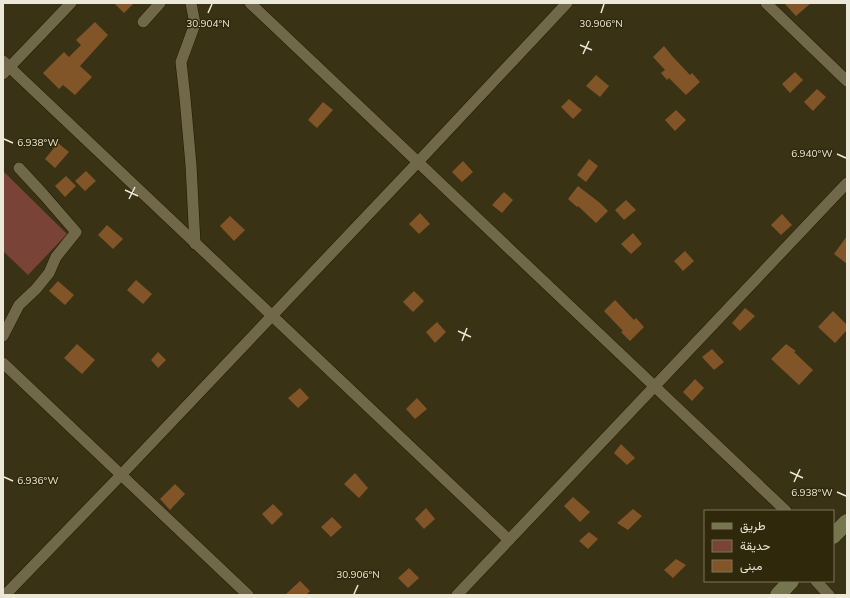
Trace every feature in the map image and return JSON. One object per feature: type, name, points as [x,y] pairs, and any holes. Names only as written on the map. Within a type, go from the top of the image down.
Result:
[{"type":"street","points":[[71,3],[5,67],[509,540]]},
{"type":"street","points":[[143,22],[160,3]]},
{"type":"street","points":[[191,3],[195,24],[181,62],[186,98],[195,244]]},
{"type":"street","points":[[250,3],[785,510]]},
{"type":"street","points":[[5,594],[121,475],[567,3]]},
{"type":"street","points":[[766,3],[847,81]]},
{"type":"street","points":[[3,336],[19,305],[49,274],[56,256],[76,232],[19,168]]},
{"type":"street","points":[[457,595],[847,183]]},
{"type":"street","points":[[3,363],[248,595]]},
{"type":"street","points":[[834,535],[847,522]]},
{"type":"street","points":[[778,595],[790,582]]},
{"type":"street","points":[[817,582],[829,595]]},
{"type":"green space","points":[[4,172],[67,234],[28,275],[3,251]]},
{"type":"building","points":[[114,3],[134,3],[124,13]]},
{"type":"building","points":[[784,3],[811,3],[796,16]]},
{"type":"building","points":[[95,22],[108,35],[80,66],[92,77],[75,95],[63,85],[59,89],[43,73],[64,52],[69,57],[81,45],[76,40]]},
{"type":"building","points":[[664,46],[690,75],[692,73],[700,82],[686,95],[669,78],[667,80],[661,73],[665,70],[653,57]]},
{"type":"building","points":[[795,72],[803,80],[790,93],[782,84]]},
{"type":"building","points":[[596,75],[609,86],[600,97],[586,86]]},
{"type":"building","points":[[817,89],[826,97],[813,111],[804,102]]},
{"type":"building","points":[[569,99],[582,110],[573,119],[561,107]]},
{"type":"building","points":[[323,102],[333,110],[317,128],[308,120]]},
{"type":"building","points":[[676,110],[686,120],[675,131],[665,120]]},
{"type":"building","points":[[58,143],[69,152],[55,168],[45,159]]},
{"type":"building","points":[[589,159],[598,166],[586,182],[577,175]]},
{"type":"building","points":[[463,161],[473,172],[462,182],[452,172]]},
{"type":"building","points":[[86,171],[96,181],[85,191],[75,181]]},
{"type":"building","points":[[66,176],[76,186],[65,197],[55,186]]},
{"type":"building","points":[[578,186],[608,211],[596,223],[568,199]]},
{"type":"building","points":[[504,192],[513,200],[502,213],[492,205]]},
{"type":"building","points":[[626,200],[636,210],[624,220],[615,210]]},
{"type":"building","points":[[420,213],[430,224],[419,234],[409,224]]},
{"type":"building","points":[[782,214],[792,225],[781,235],[771,225]]},
{"type":"building","points":[[230,216],[245,230],[234,241],[220,226]]},
{"type":"building","points":[[107,225],[123,239],[113,249],[98,235]]},
{"type":"building","points":[[633,233],[642,244],[631,254],[621,244]]},
{"type":"building","points":[[847,236],[847,264],[834,254]]},
{"type":"building","points":[[685,251],[694,261],[683,271],[674,261]]},
{"type":"building","points":[[136,280],[152,294],[143,304],[127,290]]},
{"type":"building","points":[[58,281],[74,295],[65,305],[49,291]]},
{"type":"building","points":[[414,291],[424,301],[413,312],[403,302]]},
{"type":"building","points":[[615,300],[634,320],[636,318],[644,327],[630,341],[621,332],[623,331],[604,311]]},
{"type":"building","points":[[745,308],[755,316],[740,331],[732,323]]},
{"type":"building","points":[[833,311],[847,325],[847,330],[835,343],[818,327]]},
{"type":"building","points":[[437,322],[446,332],[435,343],[426,332]]},
{"type":"building","points":[[77,344],[95,360],[82,374],[64,358]]},
{"type":"building","points":[[786,344],[796,351],[794,352],[813,370],[799,385],[771,359]]},
{"type":"building","points":[[712,349],[724,362],[714,370],[702,357]]},
{"type":"building","points":[[158,352],[166,360],[158,368],[151,360]]},
{"type":"building","points":[[695,379],[704,388],[692,401],[683,392]]},
{"type":"building","points":[[300,388],[309,398],[298,408],[288,398]]},
{"type":"building","points":[[417,398],[427,409],[415,419],[406,409]]},
{"type":"building","points":[[621,444],[635,458],[627,465],[614,453]]},
{"type":"building","points":[[355,473],[368,488],[359,498],[344,484]]},
{"type":"building","points":[[175,484],[185,494],[170,510],[160,499]]},
{"type":"building","points":[[573,497],[590,512],[580,522],[564,506]]},
{"type":"building","points":[[273,504],[283,514],[272,525],[262,514]]},
{"type":"building","points":[[426,508],[435,519],[424,529],[415,519]]},
{"type":"building","points":[[633,509],[642,516],[628,530],[617,523]]},
{"type":"building","points":[[332,517],[342,527],[331,537],[321,527]]},
{"type":"building","points":[[589,532],[598,539],[588,549],[579,541]]},
{"type":"building","points":[[676,559],[686,565],[673,578],[664,570]]},
{"type":"building","points":[[409,568],[419,578],[408,588],[398,578]]},
{"type":"building","points":[[300,581],[310,591],[306,595],[285,595]]}]
